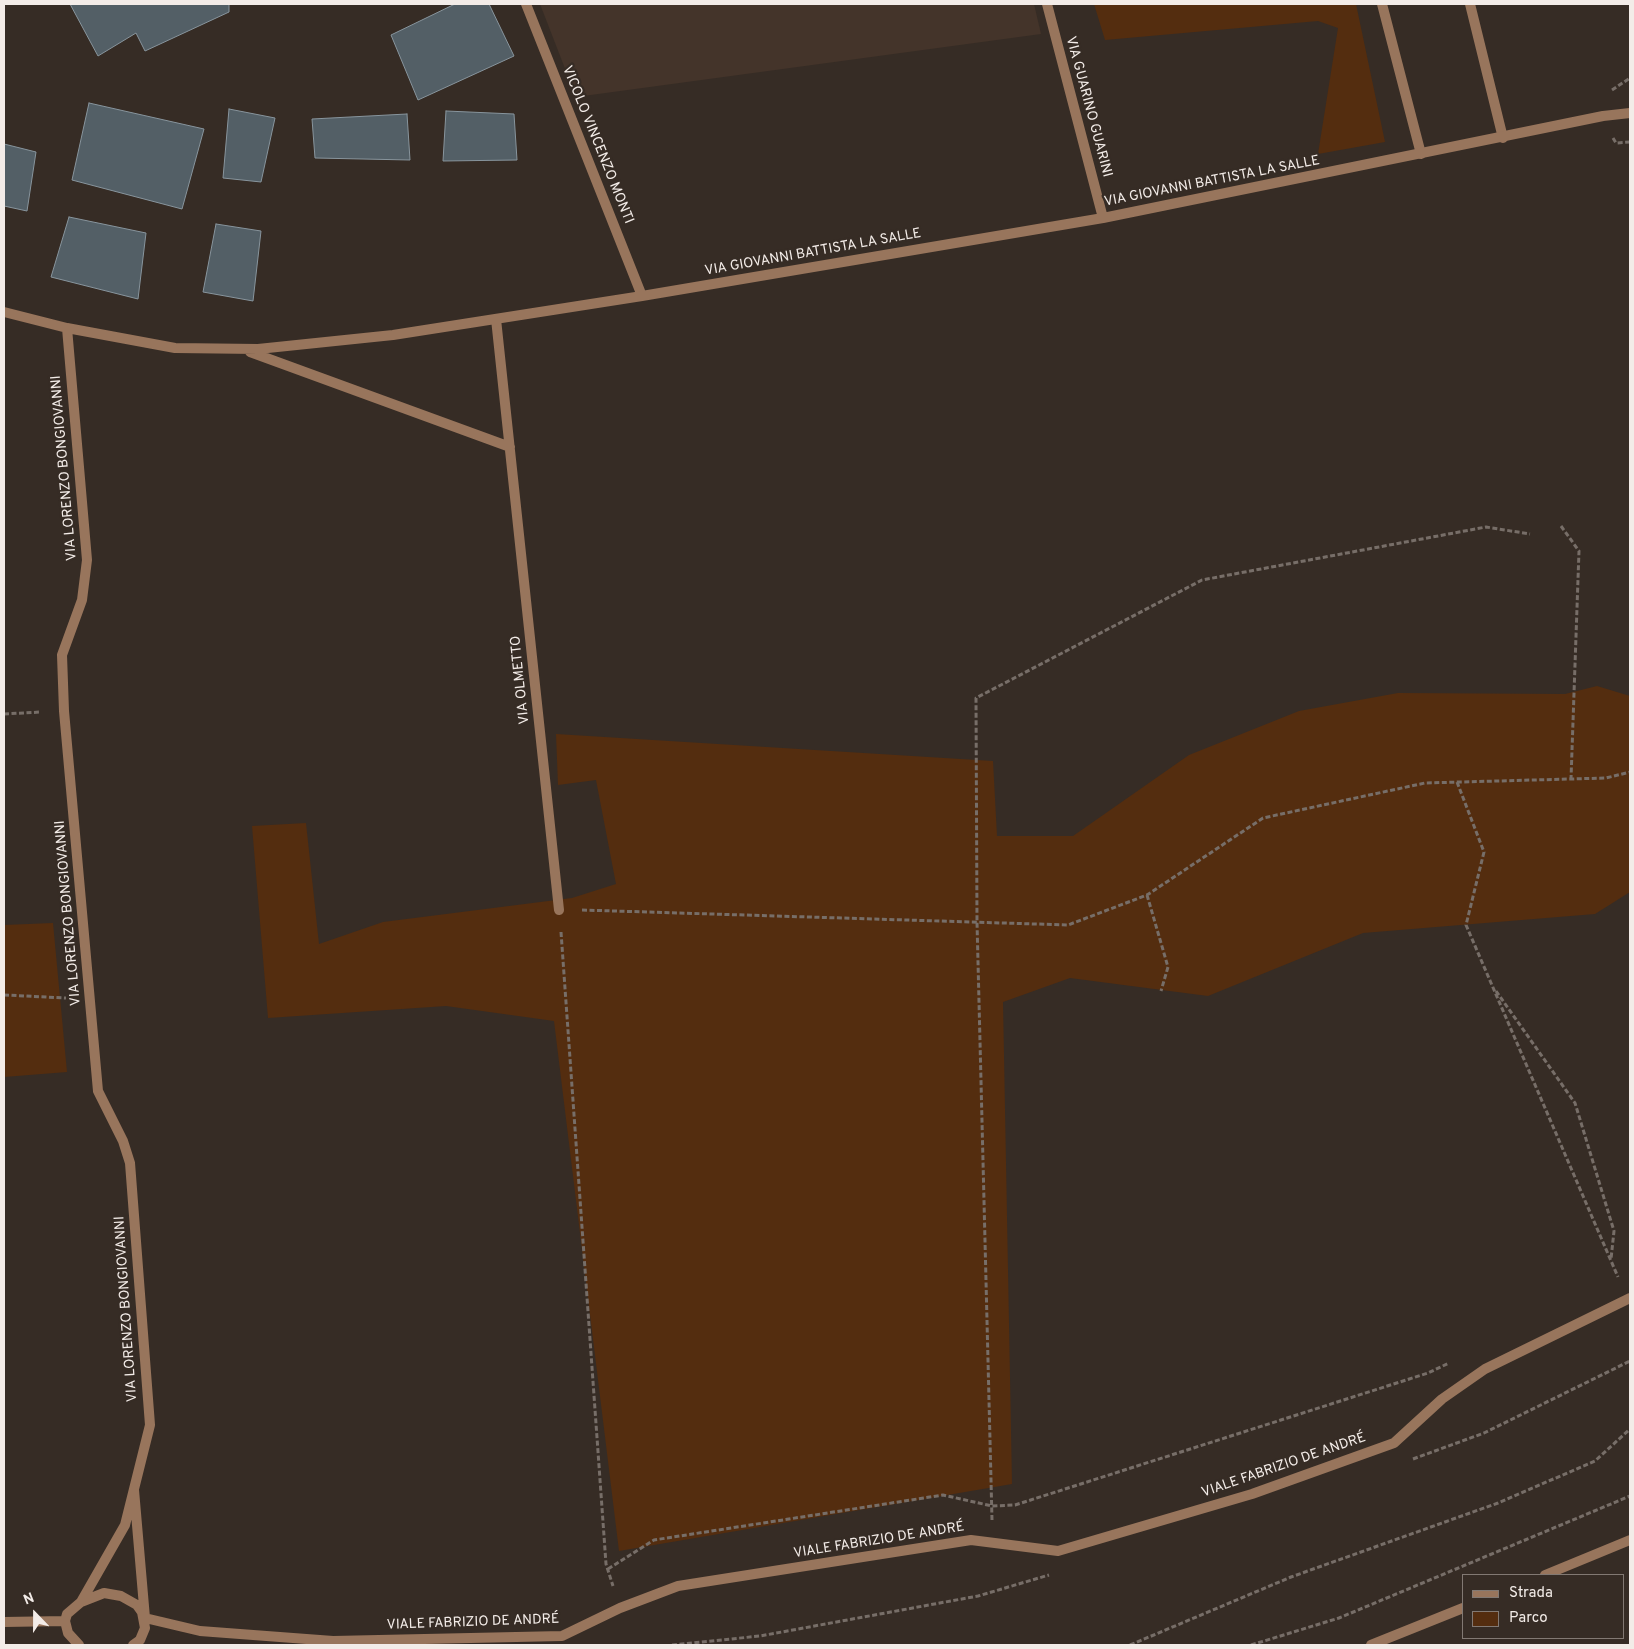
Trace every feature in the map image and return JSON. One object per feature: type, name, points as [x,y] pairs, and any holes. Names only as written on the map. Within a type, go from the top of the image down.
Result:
[{"type":"street","name":"VICOLO VINCENZO MONTI","points":[[526,4],[642,296]]},
{"type":"street","name":"VIA GUARINO GUARINI","points":[[1048,4],[1103,218]]},
{"type":"street","points":[[1382,4],[1420,154]]},
{"type":"street","points":[[1470,4],[1503,138]]},
{"type":"street","name":"VIA GIOVANNI BATTISTA LA SALLE","points":[[4,312],[67,328],[175,348],[243,349],[393,335],[642,296],[1103,218],[1503,138],[1628,110]]},
{"type":"street","name":"VIA OLMETTO","points":[[496,319],[559,910]]},
{"type":"street","name":"VIA LORENZO BONGIOVANNI","points":[[67,328],[87,560],[82,600],[62,655],[64,711],[98,1091],[123,1141],[130,1163],[150,1425],[125,1525],[81,1602]]},
{"type":"street","points":[[243,349],[510,447]]},
{"type":"street","name":"VIALE FABRIZIO DE ANDRÉ","points":[[145,1618],[200,1631],[333,1641],[562,1636],[620,1608],[678,1586],[970,1540],[1058,1550],[1252,1494],[1394,1443],[1442,1399],[1485,1369],[1630,1298]]},
{"type":"street","name":"VIA LORENZO BONGIOVANNI","points":[[134,1490],[145,1618]]},
{"type":"street","points":[[1547,1574],[1630,1540]]},
{"type":"street","points":[[79,1645],[68,1633],[65,1621],[67,1614],[81,1602],[104,1594],[121,1596],[137,1605],[145,1618],[145,1628],[140,1640],[133,1645]]},
{"type":"street","points":[[1371,1645],[1462,1608]]},
{"type":"street","points":[[4,1622],[65,1621]]},
{"type":"path","points":[[1561,526],[1579,551],[1571,779]]},
{"type":"path","points":[[993,1543],[977,922],[976,698],[1202,580],[1486,527],[1530,534]]},
{"type":"path","points":[[4,714],[64,711]]},
{"type":"path","points":[[620,1608],[608,1569],[559,910],[1068,925],[1147,895],[1263,818],[1425,783],[1606,778],[1630,772]]},
{"type":"path","points":[[1456,782],[1484,852],[1466,925],[1620,1280],[1625,1278]]},
{"type":"path","points":[[1147,895],[1168,968],[1161,991]]},
{"type":"path","points":[[1492,985],[1575,1103],[1614,1231],[1611,1260]]},
{"type":"path","points":[[4,995],[91,999]]},
{"type":"path","points":[[608,1569],[654,1540],[943,1495],[992,1506],[1015,1505],[1428,1373],[1454,1361]]},
{"type":"path","points":[[1130,1645],[1291,1577],[1498,1503],[1595,1461],[1630,1429]]},
{"type":"path","points":[[1251,1645],[1339,1618],[1630,1496]]},
{"type":"shaded area","points":[[540,4],[1034,4],[1041,34],[576,97]]},
{"type":"green space","points":[[1094,4],[1356,4],[1385,142],[1318,154],[1338,28],[1318,21],[1105,40]]},
{"type":"green space","points":[[1597,686],[1630,696],[1630,892],[1595,914],[1363,933],[1208,996],[1070,978],[1003,1002],[1012,1484],[619,1551],[554,1021],[446,1006],[268,1018],[252,826],[306,823],[319,944],[383,922],[572,898],[616,884],[596,780],[558,785],[556,734],[993,761],[997,836],[1073,836],[1189,755],[1299,711],[1398,693],[1565,694]]},
{"type":"green space","points":[[53,923],[67,1072],[4,1077],[4,925]]},
{"type":"building","points":[[70,4],[229,4],[229,12],[145,51],[136,33],[98,56]]},
{"type":"building","points":[[455,4],[489,4],[514,56],[418,100],[391,35]]},
{"type":"building","points":[[89,103],[204,129],[182,209],[72,180]]},
{"type":"building","points":[[229,109],[275,118],[261,182],[223,178]]},
{"type":"building","points":[[446,111],[514,114],[517,160],[443,161]]},
{"type":"building","points":[[407,114],[410,160],[315,158],[312,119]]},
{"type":"building","points":[[4,144],[36,152],[27,211],[4,206]]},
{"type":"building","points":[[69,217],[146,233],[138,299],[51,277]]},
{"type":"building","points":[[216,224],[261,231],[253,301],[203,292]]}]
